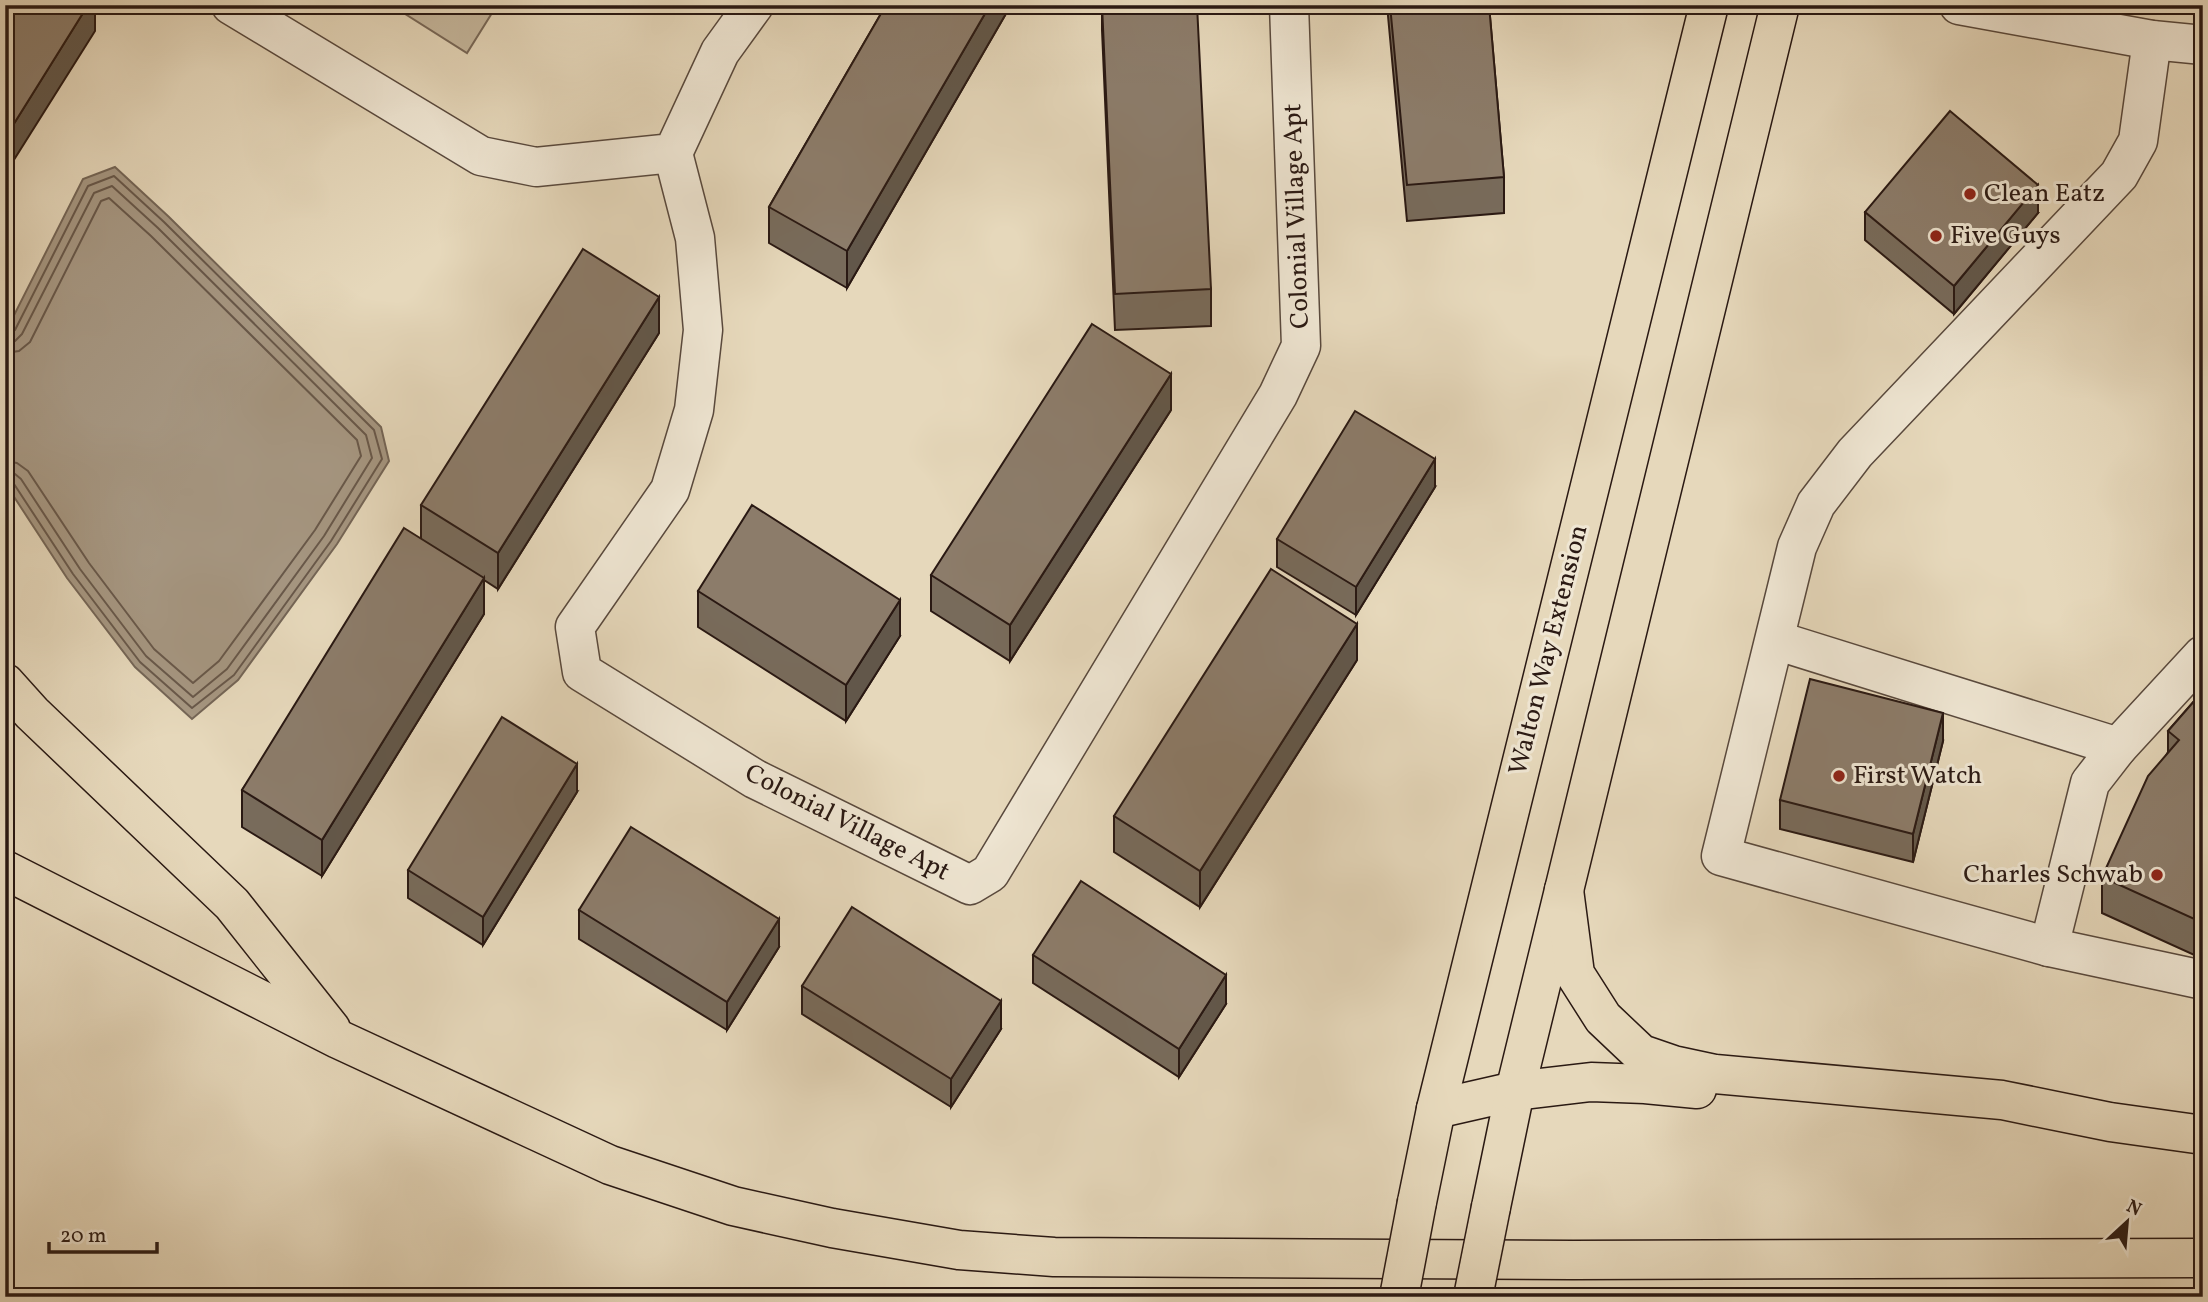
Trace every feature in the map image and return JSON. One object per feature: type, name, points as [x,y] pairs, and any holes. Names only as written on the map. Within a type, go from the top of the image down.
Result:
[{"type":"main road","name":"Walton Way Extension","points":[[1399,1297],[1436,1109],[1709,5]]},
{"type":"main road","points":[[1473,1297],[1516,1091],[1780,5]]},
{"type":"main road","points":[[5,683],[32,713],[232,904],[338,1039]]},
{"type":"main road","points":[[5,870],[338,1039],[610,1165],[733,1206],[832,1228],[958,1250],[1055,1257],[1217,1260],[2203,1258]]},
{"type":"main road","points":[[1564,890],[1575,974],[1603,1018],[1642,1054],[1673,1065],[1715,1074],[2002,1100],[2110,1122],[2203,1135]]},
{"type":"main road","points":[[1436,1109],[1516,1091],[1591,1082],[1645,1084],[1987,1115],[2110,1122]]},
{"type":"lane","points":[[230,5],[481,156],[536,167],[673,153],[720,52],[754,5]]},
{"type":"lane","name":"Colonial Village Apt","points":[[673,153],[695,238],[702,317],[703,330],[694,410],[670,490],[575,627],[582,672],[755,779],[970,885],[990,873],[1279,396],[1301,346],[1289,5]]},
{"type":"lane","points":[[1960,5],[2152,40],[2203,45]]},
{"type":"lane","points":[[2152,40],[2138,141],[2119,175],[1855,453],[1816,504],[1797,547],[1721,856],[2049,947],[2203,980]]},
{"type":"lane","points":[[1775,640],[2118,747]]},
{"type":"lane","points":[[2049,947],[2090,783],[2118,747],[2203,655]]},
{"type":"shaded area","points":[[391,5],[497,5],[467,53]]},
{"type":"water","points":[[115,167],[381,427],[389,461],[337,544],[238,680],[192,719],[135,667],[67,578],[5,483],[5,333],[83,179]]},
{"type":"building","points":[[5,5],[88,5],[5,138]]},
{"type":"building","points":[[886,5],[990,5],[847,251],[769,207]]},
{"type":"building","points":[[1102,5],[1197,5],[1211,289],[1115,294]]},
{"type":"building","points":[[1390,5],[1489,5],[1504,177],[1407,185]]},
{"type":"building","points":[[1950,111],[2038,185],[1954,286],[1865,212]]},
{"type":"building","points":[[583,249],[659,297],[498,553],[421,505]]},
{"type":"building","points":[[1092,324],[1171,374],[1010,625],[931,575]]},
{"type":"building","points":[[1355,411],[1435,459],[1356,587],[1277,539]]},
{"type":"building","points":[[752,505],[900,600],[846,685],[698,591]]},
{"type":"building","points":[[404,528],[484,578],[322,840],[242,790]]},
{"type":"building","points":[[1271,569],[1357,624],[1200,871],[1114,816]]},
{"type":"building","points":[[1810,679],[1943,713],[1913,834],[1780,800]]},
{"type":"building","points":[[2203,691],[2203,923],[2102,877],[2148,776],[2179,740],[2168,731]]},
{"type":"building","points":[[502,717],[577,764],[483,917],[408,870]]},
{"type":"building","points":[[631,827],[779,919],[727,1002],[579,910]]},
{"type":"building","points":[[1081,881],[1226,975],[1179,1049],[1033,955]]},
{"type":"building","points":[[852,907],[1001,1001],[951,1079],[802,986]]},
{"type":"place","name":"Clean Eatz","points":[[1970,194]]},
{"type":"place","name":"Five Guys","points":[[1936,236]]},
{"type":"place","name":"First Watch","points":[[1839,776]]},
{"type":"place","name":"Charles Schwab","points":[[2157,875]]}]
